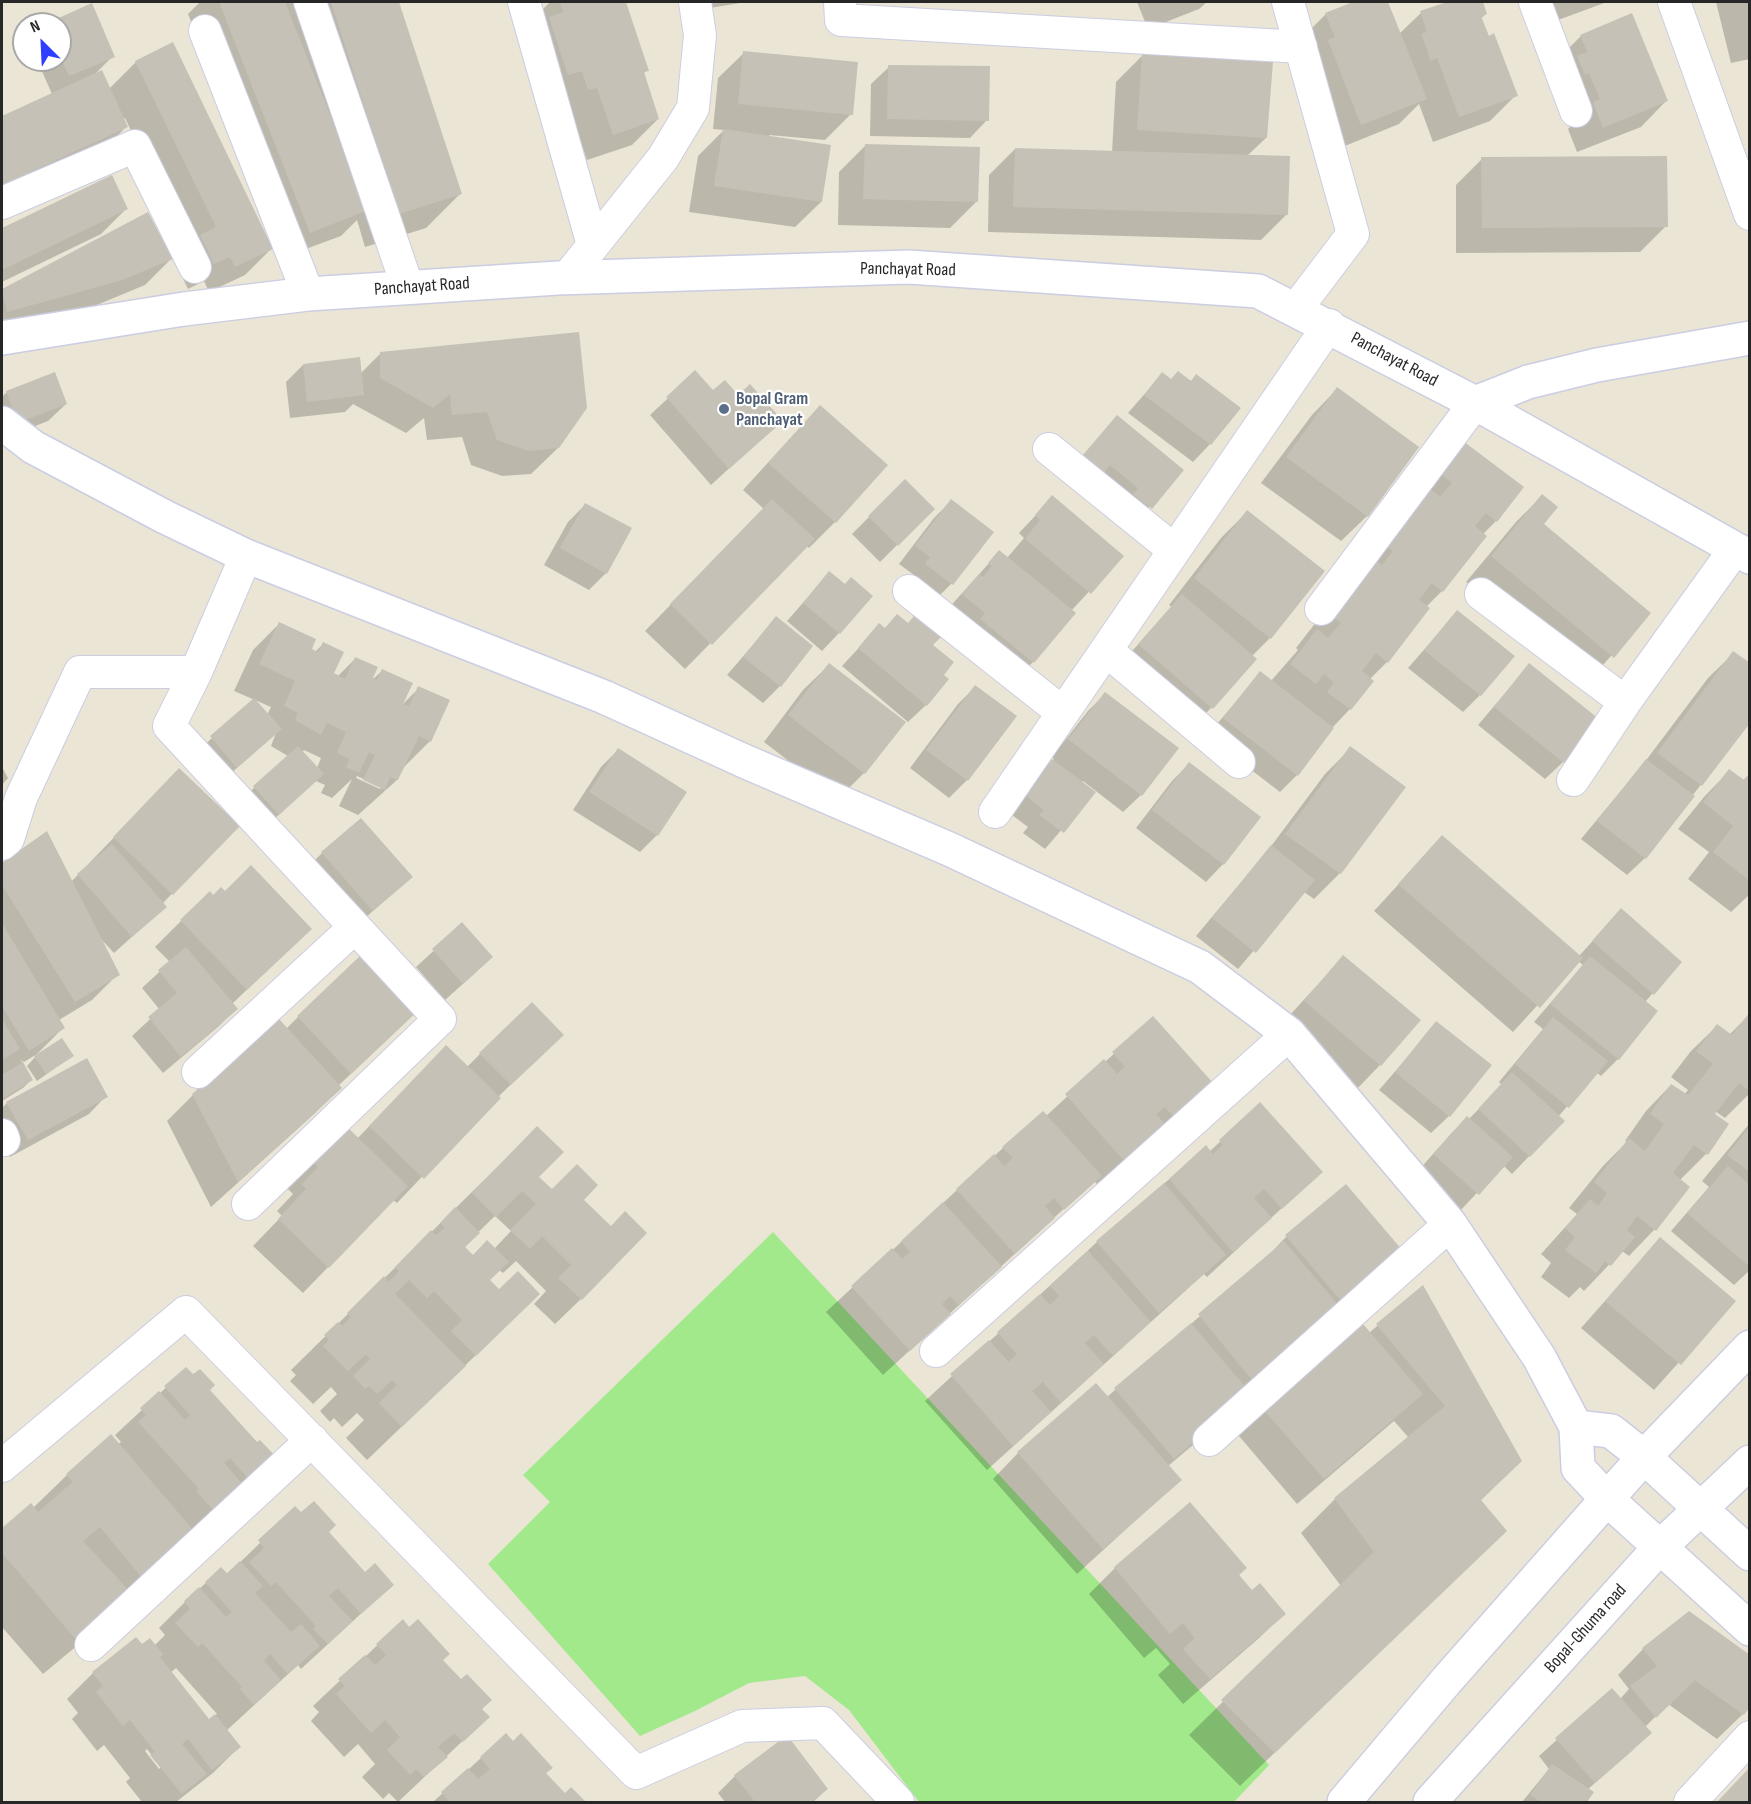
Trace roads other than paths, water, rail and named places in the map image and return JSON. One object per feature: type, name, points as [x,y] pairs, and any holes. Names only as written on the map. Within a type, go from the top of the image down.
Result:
[{"type":"street","points":[[310,2],[408,288]]},
{"type":"street","points":[[524,2],[593,245]]},
{"type":"street","points":[[567,278],[663,158],[693,108],[700,35],[695,2]]},
{"type":"street","points":[[840,2],[841,20],[1301,47]]},
{"type":"street","points":[[1288,2],[1353,234],[1296,309]]},
{"type":"street","points":[[1535,2],[1576,111]]},
{"type":"street","points":[[1674,2],[1749,214]]},
{"type":"street","points":[[205,31],[309,294]]},
{"type":"street","points":[[2,202],[135,146],[195,267]]},
{"type":"street","name":"Panchayat Road","points":[[2,338],[184,309],[309,294],[567,278],[909,267],[1258,291],[1329,325],[1475,403],[1742,553]]},
{"type":"street","points":[[995,812],[1329,325]]},
{"type":"street","points":[[1322,609],[1475,403],[1528,382],[1597,365],[1749,338]]},
{"type":"street","points":[[2,423],[33,447],[165,517],[246,556],[604,697],[744,761],[949,849],[1200,967],[1289,1034],[1450,1224],[1539,1357],[1576,1427],[1578,1468],[1607,1499],[1749,1629]]},
{"type":"street","points":[[1049,449],[1174,550]]},
{"type":"street","points":[[1573,780],[1625,702],[1742,553]]},
{"type":"street","points":[[246,556],[196,672],[169,726],[440,1019],[248,1204]]},
{"type":"street","points":[[909,591],[1063,713]]},
{"type":"street","points":[[1481,594],[1625,702]]},
{"type":"street","points":[[1106,650],[1239,762]]},
{"type":"street","points":[[2,844],[8,839],[21,798],[80,672],[196,672]]},
{"type":"street","points":[[198,1072],[355,927]]},
{"type":"street","points":[[936,1351],[1289,1034]]},
{"type":"street","points":[[1209,1440],[1450,1224]]},
{"type":"street","points":[[2,1466],[186,1312],[636,1773],[742,1726],[823,1723],[898,1803]]},
{"type":"street","points":[[1344,1803],[1447,1680],[1644,1457],[1749,1347]]},
{"type":"street","points":[[1576,1427],[1611,1431],[1644,1457],[1749,1554]]},
{"type":"street","points":[[91,1645],[312,1440]]},
{"type":"street","name":"Bopal-Ghuma road","points":[[1432,1802],[1660,1547],[1749,1462]]},
{"type":"street","points":[[1690,1803],[1749,1737]]},
{"type":"place","name":"Bopal Gram Panchayat","points":[[724,409]]}]
